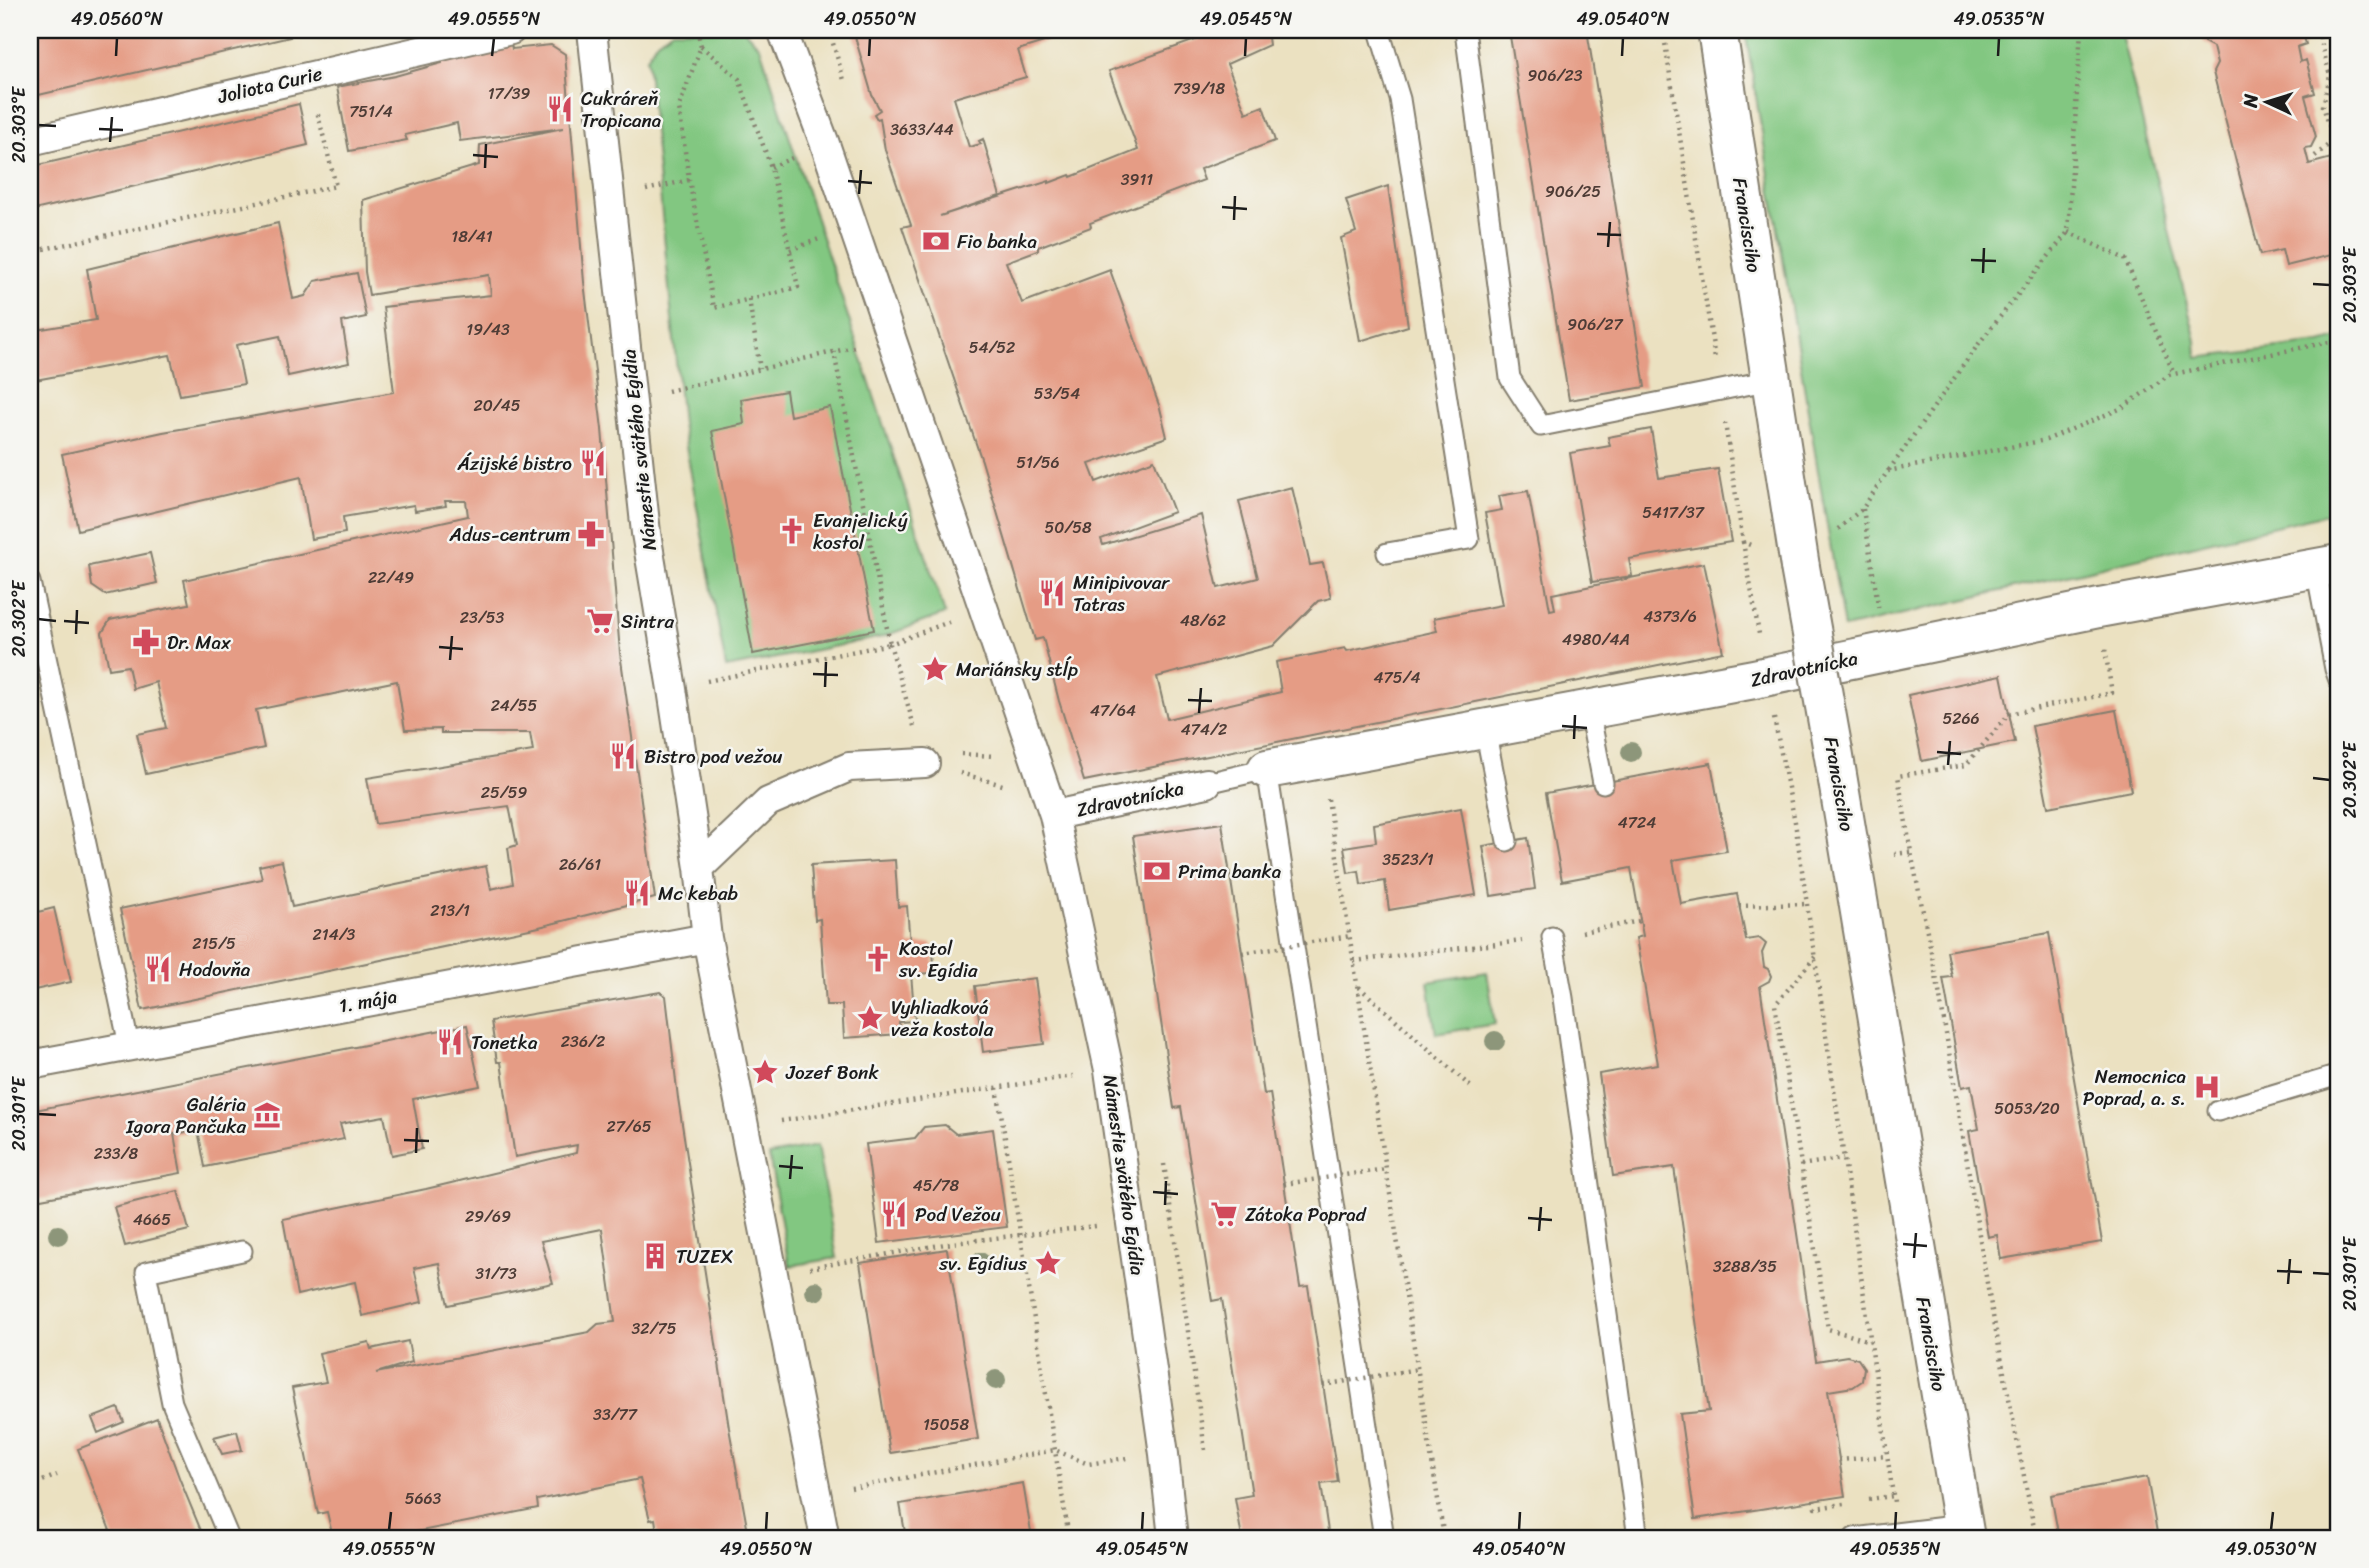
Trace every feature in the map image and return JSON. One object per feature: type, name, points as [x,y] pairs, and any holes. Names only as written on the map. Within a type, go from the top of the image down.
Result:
[{"type":"street","name":"Joliota Curie","points":[[30,141],[511,30]]},
{"type":"street","name":"Námestie svätého Egídia","points":[[592,30],[646,533],[699,868],[707,938],[825,1538]]},
{"type":"street","name":"Námestie svätého Egídia","points":[[782,30],[825,144],[1054,815],[1109,1070],[1164,1454],[1173,1538]]},
{"type":"street","name":"Francisciho","points":[[1717,30],[1800,567],[1964,1532]]},
{"type":"street","name":"Zdravotnícka","points":[[1267,769],[1766,677],[2099,608],[2328,566]]},
{"type":"street","points":[[699,868],[768,802],[849,767],[923,757]]},
{"type":"street","name":"Zdravotnícka","points":[[1054,815],[1207,783]]},
{"type":"street","name":"1. mája","points":[[30,1065],[707,938]]},
{"type":"lane","points":[[1379,30],[1400,99],[1469,539],[1387,553]]},
{"type":"lane","points":[[1465,30],[1510,378],[1542,426],[1771,380]]},
{"type":"lane","points":[[2328,566],[2334,668],[2339,680]]},
{"type":"lane","points":[[30,582],[129,1045]]},
{"type":"lane","points":[[1589,710],[1603,783]]},
{"type":"lane","points":[[1485,729],[1507,841]]},
{"type":"lane","points":[[1207,783],[1267,769],[1384,1538]]},
{"type":"lane","points":[[1552,937],[1563,998],[1639,1538]]},
{"type":"lane","points":[[2218,1111],[2339,1075]]},
{"type":"lane","points":[[229,1538],[172,1404],[146,1272],[242,1251]]},
{"type":"lane","points":[[1854,1538],[1898,1533],[1964,1532]]},
{"type":"path","points":[[697,30],[701,46],[679,107],[689,180],[714,308],[798,287],[771,167],[739,79],[701,46]]},
{"type":"path","points":[[1663,30],[1760,639]]},
{"type":"path","points":[[1834,532],[1863,508],[1980,342],[2068,232],[2081,30]]},
{"type":"path","points":[[2315,156],[2337,139],[2323,106],[2330,76],[2318,30]]},
{"type":"path","points":[[30,252],[337,186],[308,76]]},
{"type":"path","points":[[652,189],[689,180]]},
{"type":"path","points":[[2068,232],[2124,258],[2174,374]]},
{"type":"path","points":[[749,299],[760,369]]},
{"type":"path","points":[[686,387],[891,339]]},
{"type":"path","points":[[1888,471],[2046,440],[2122,408],[2169,375],[2339,340]]},
{"type":"path","points":[[834,352],[890,644],[923,757]]},
{"type":"path","points":[[1863,508],[1879,614]]},
{"type":"path","points":[[1743,542],[1764,551]]},
{"type":"path","points":[[722,678],[890,644],[984,610]]},
{"type":"path","points":[[2036,1538],[1989,1295],[1939,991],[1898,776],[1966,765],[2009,714],[2112,692],[2103,639]]},
{"type":"path","points":[[1772,708],[1795,822],[1898,1533]]},
{"type":"path","points":[[923,757],[1011,757],[1038,772]]},
{"type":"path","points":[[923,757],[1024,791],[1054,815]]},
{"type":"path","points":[[1332,832],[1359,986],[1444,1538]]},
{"type":"path","points":[[1739,906],[1807,904]]},
{"type":"path","points":[[1353,961],[1552,937],[1640,921]]},
{"type":"path","points":[[1242,953],[1350,936]]},
{"type":"path","points":[[1815,957],[1775,1005],[1828,1329],[1870,1341]]},
{"type":"path","points":[[1359,986],[1471,1087]]},
{"type":"path","points":[[815,1116],[1109,1070]]},
{"type":"path","points":[[997,1088],[1069,1538]]},
{"type":"path","points":[[1801,1165],[1843,1158]]},
{"type":"path","points":[[1284,1184],[1386,1169]]},
{"type":"path","points":[[773,1276],[944,1244],[1130,1222]]},
{"type":"path","points":[[1323,1385],[1418,1369]]},
{"type":"path","points":[[853,1487],[1055,1450],[1088,1464]]},
{"type":"path","points":[[1839,1460],[1887,1456]]},
{"type":"path","points":[[30,1486],[57,1475]]},
{"type":"green space","points":[[673,30],[744,30],[760,47],[945,614],[882,637],[726,668],[682,424],[647,58],[657,41]]},
{"type":"green space","points":[[1745,30],[2120,30],[2196,341],[2197,358],[2320,343],[2339,338],[2339,511],[1844,628]]},
{"type":"green space","points":[[1487,972],[1495,1024],[1436,1034],[1428,982]]},
{"type":"green space","points":[[817,1146],[837,1258],[789,1266],[769,1155]]},
{"type":"building","points":[[30,30],[289,30],[290,37],[30,97]]},
{"type":"building","points":[[853,30],[1083,30],[1018,50],[1026,77],[954,98],[969,147],[981,144],[979,141],[983,139],[1000,196],[940,216],[1049,181],[1070,175],[1071,177],[1138,150],[1109,71],[1223,30],[1253,30],[1255,33],[1267,30],[1269,45],[1227,64],[1246,113],[1263,106],[1275,141],[1200,169],[1204,180],[1090,223],[1091,227],[1006,262],[1022,303],[1110,270],[1160,408],[1167,437],[1089,464],[1096,482],[1154,460],[1174,512],[1101,539],[1103,545],[1201,515],[1218,588],[1258,578],[1239,501],[1292,487],[1310,565],[1323,563],[1331,598],[1318,601],[1273,646],[1157,677],[1167,719],[1281,692],[1276,662],[1345,648],[1347,651],[1437,631],[1434,618],[1502,605],[1485,513],[1502,510],[1499,496],[1528,491],[1550,610],[1555,609],[1552,594],[1704,563],[1723,652],[1084,781],[1043,638],[1035,640],[982,461],[902,227],[911,225],[885,150],[880,118],[877,119],[874,114],[880,110],[872,95]]},
{"type":"building","points":[[1509,30],[1587,30],[1645,387],[1569,400]]},
{"type":"building","points":[[2201,30],[2302,30],[2306,44],[2297,47],[2300,62],[2306,60],[2315,93],[2305,96],[2316,137],[2311,147],[2305,148],[2309,164],[2339,156],[2339,253],[2286,266],[2282,250],[2260,255],[2213,72],[2217,64],[2213,47],[2204,42]]},
{"type":"building","points":[[511,44],[512,49],[551,45],[565,54],[584,282],[602,429],[620,653],[655,898],[539,927],[142,1010],[120,909],[262,879],[259,866],[282,861],[292,907],[486,866],[491,889],[513,884],[508,848],[517,845],[509,806],[375,824],[367,778],[533,751],[530,733],[441,733],[441,729],[405,730],[397,681],[256,710],[264,748],[146,774],[137,734],[166,728],[156,682],[133,689],[128,666],[109,669],[102,633],[110,620],[189,604],[184,580],[468,516],[466,501],[445,501],[446,506],[415,511],[414,505],[343,517],[345,533],[311,539],[301,477],[78,530],[62,454],[163,432],[394,392],[383,307],[491,295],[489,275],[369,295],[365,272],[363,200],[479,165],[480,145],[563,128],[460,141],[457,123],[405,135],[407,140],[349,151],[337,87],[395,76],[442,63],[442,57]]},
{"type":"building","points":[[299,104],[308,145],[30,211],[30,167]]},
{"type":"building","points":[[1388,186],[1408,326],[1360,341],[1341,238],[1356,232],[1346,200]]},
{"type":"building","points":[[278,223],[293,299],[305,296],[315,281],[357,273],[366,317],[342,322],[349,363],[288,376],[280,336],[236,345],[244,384],[180,395],[170,355],[30,381],[30,331],[96,320],[87,269]]},
{"type":"building","name":"Evanjelický kostol","points":[[786,391],[790,416],[830,407],[874,630],[753,654],[712,431],[744,424],[741,399]]},
{"type":"building","points":[[1651,429],[1659,478],[1718,469],[1731,542],[1629,559],[1632,576],[1592,582],[1570,453],[1610,446],[1608,437]]},
{"type":"building","points":[[150,553],[157,583],[105,595],[92,586],[89,566]]},
{"type":"building","points":[[2001,675],[2015,742],[1922,761],[1908,695]]},
{"type":"building","points":[[2116,710],[2131,791],[2048,807],[2032,726]]},
{"type":"building","points":[[1711,763],[1727,851],[1673,860],[1681,904],[1737,894],[1746,940],[1759,938],[1766,944],[1762,953],[1764,967],[1771,976],[1769,981],[1760,986],[1816,1361],[1847,1356],[1858,1359],[1864,1368],[1862,1381],[1853,1387],[1828,1391],[1845,1496],[1695,1519],[1680,1414],[1709,1411],[1674,1167],[1613,1176],[1599,1074],[1658,1064],[1636,938],[1643,936],[1631,868],[1562,881],[1546,793]]},
{"type":"building","points":[[1461,808],[1476,895],[1389,910],[1385,881],[1361,885],[1359,871],[1348,873],[1344,847],[1376,842],[1374,824]]},
{"type":"building","points":[[1222,823],[1264,1094],[1270,1093],[1300,1287],[1308,1286],[1338,1482],[1321,1484],[1329,1538],[1242,1538],[1235,1498],[1252,1495],[1222,1299],[1212,1301],[1181,1107],[1174,1108],[1133,836]]},
{"type":"building","points":[[1528,838],[1535,889],[1491,896],[1483,846]]},
{"type":"building","name":"Kostol sv. Egídia","points":[[895,860],[898,907],[907,906],[910,945],[932,943],[935,973],[911,974],[915,1021],[899,1022],[900,1034],[844,1038],[842,1005],[826,1005],[820,919],[815,920],[811,865]]},
{"type":"building","points":[[54,908],[71,982],[30,991],[30,914]]},
{"type":"building","points":[[2049,933],[2102,1242],[2001,1259],[1997,1235],[1988,1237],[1969,1131],[1979,1129],[1971,1085],[1962,1087],[1943,978],[1952,977],[1947,951]]},
{"type":"building","points":[[1035,978],[1044,1044],[983,1052],[975,986]]},
{"type":"building","points":[[660,992],[666,996],[678,1098],[729,1428],[749,1538],[658,1538],[655,1519],[650,1520],[640,1479],[537,1500],[538,1508],[385,1538],[333,1538],[327,1512],[318,1514],[292,1388],[326,1382],[319,1353],[369,1342],[371,1349],[408,1341],[412,1362],[376,1373],[589,1332],[598,1324],[615,1322],[602,1229],[541,1241],[553,1283],[448,1305],[439,1263],[414,1268],[422,1302],[362,1316],[355,1282],[297,1295],[283,1219],[426,1189],[576,1153],[577,1145],[515,1157],[501,1062],[497,1062],[491,1021]]},
{"type":"building","points":[[467,1025],[480,1086],[413,1099],[422,1149],[392,1155],[384,1116],[340,1124],[344,1139],[205,1167],[198,1130],[174,1134],[181,1173],[30,1201],[30,1111]]},
{"type":"building","points":[[945,1125],[956,1134],[993,1129],[1007,1227],[879,1243],[866,1144],[915,1138],[924,1127]]},
{"type":"building","points":[[178,1191],[189,1230],[125,1246],[114,1207]]},
{"type":"building","points":[[947,1249],[978,1439],[890,1453],[860,1263]]},
{"type":"building","points":[[118,1408],[124,1422],[98,1433],[92,1418]]},
{"type":"building","points":[[157,1418],[204,1538],[113,1538],[96,1495],[78,1449]]},
{"type":"building","points":[[237,1431],[242,1450],[222,1454],[214,1437]]},
{"type":"building","points":[[2147,1477],[2158,1538],[2059,1538],[2051,1495]]},
{"type":"building","points":[[1023,1483],[1032,1538],[906,1538],[900,1504]]},
{"type":"place","name":"Cukráreň Tropicana","points":[[560,109]]},
{"type":"place","name":"Fio banka","points":[[936,241]]},
{"type":"place","name":"Ázijské bistro","points":[[593,463]]},
{"type":"place","name":"Evanjelický kostol","points":[[792,531]]},
{"type":"place","name":"Adus-centrum","points":[[591,534]]},
{"type":"place","name":"Minipivovar Tatras","points":[[1052,593]]},
{"type":"place","name":"Sintra","points":[[600,621]]},
{"type":"place","name":"Dr. Max","points":[[146,642]]},
{"type":"place","name":"Mariánsky stĺp","points":[[935,669]]},
{"type":"place","name":"Bistro pod vežou","points":[[623,756]]},
{"type":"place","name":"Prima banka","points":[[1157,871]]},
{"type":"place","name":"Mc kebab","points":[[637,893]]},
{"type":"place","name":"Kostol sv. Egídia","points":[[878,959]]},
{"type":"place","name":"Hodovňa","points":[[158,969]]},
{"type":"place","name":"Vyhliadková veža kostola","points":[[870,1018]]},
{"type":"place","name":"Tonetka","points":[[450,1042]]},
{"type":"place","name":"Jozef Bonk","points":[[765,1072]]},
{"type":"place","name":"Nemocnica Poprad, a. s.","points":[[2207,1087]]},
{"type":"place","name":"Galéria Igora Pančuka","points":[[267,1115]]},
{"type":"place","name":"Pod Vežou","points":[[894,1214]]},
{"type":"place","name":"Zátoka Poprad","points":[[1224,1214]]},
{"type":"place","name":"TUZEX","points":[[655,1256]]},
{"type":"place","name":"sv. Egídius","points":[[1048,1263]]}]
